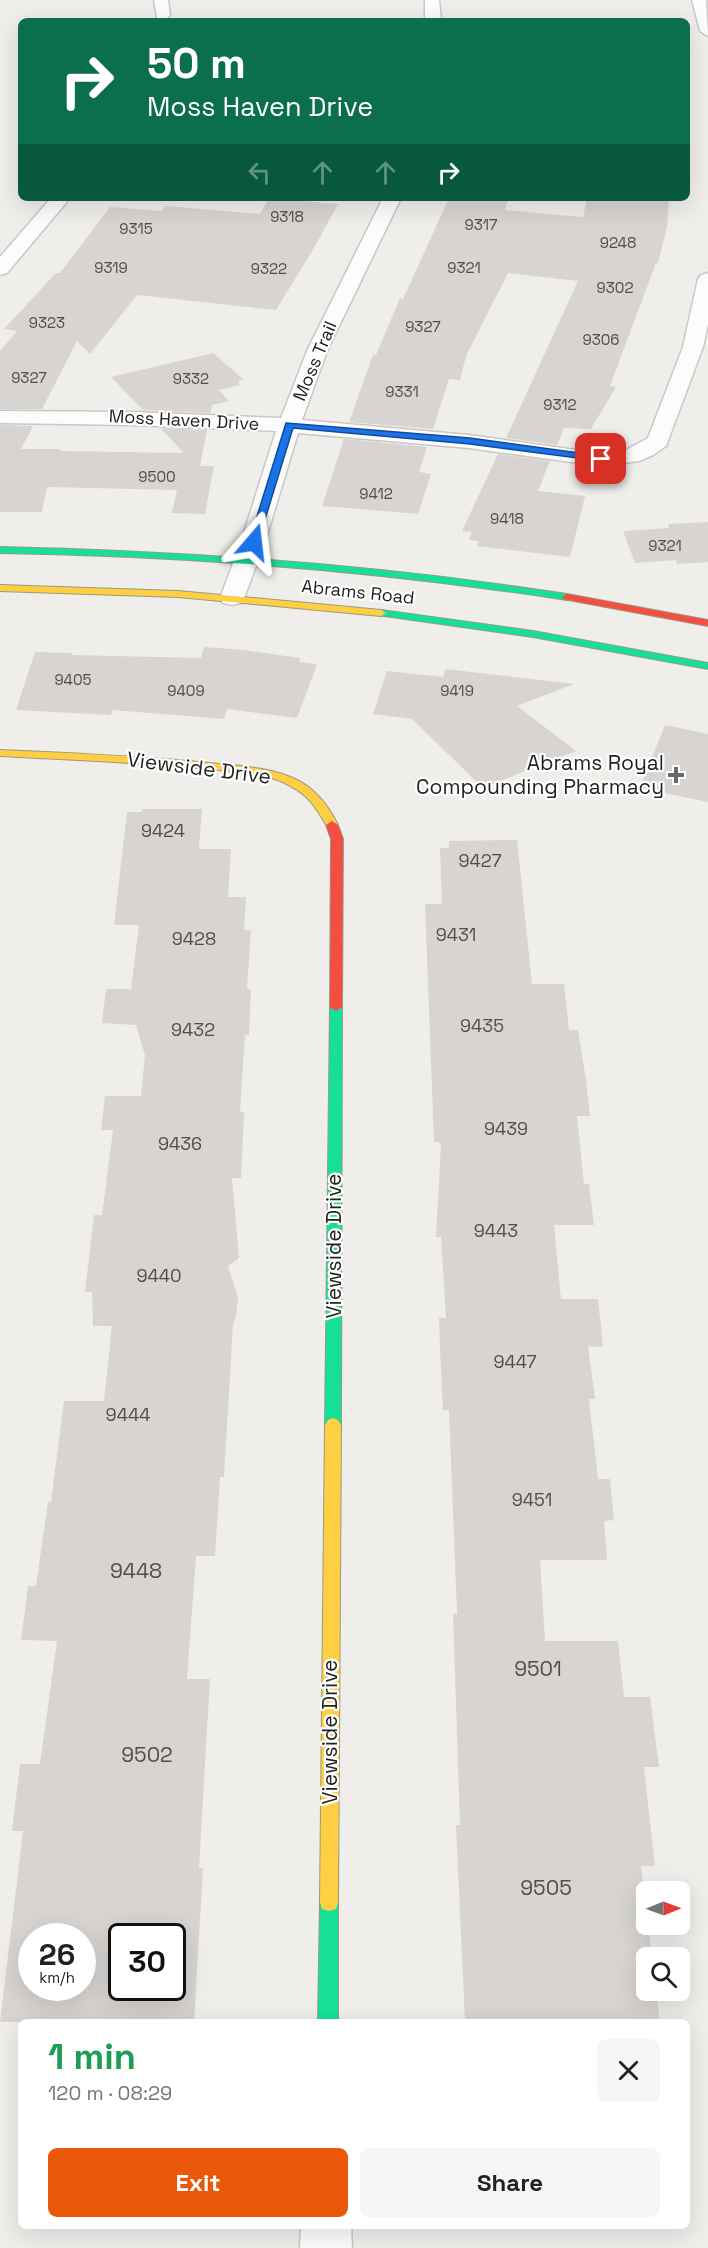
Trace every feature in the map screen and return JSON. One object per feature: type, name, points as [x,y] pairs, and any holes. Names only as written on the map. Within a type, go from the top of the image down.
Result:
[{"type":"main road","name":"Abrams Road","points":[[0,550],[136,553],[247,560],[457,581],[584,600],[708,623]]},
{"type":"main road","name":"Abrams Road","points":[[0,588],[98,590],[232,598],[454,622],[584,642],[708,666]]},
{"type":"main road","name":"Viewside Drive","points":[[0,753],[161,761],[263,773],[289,780],[310,793],[327,814],[337,839],[328,2019]]},
{"type":"street","points":[[432,0],[433,18]]},
{"type":"street","points":[[699,0],[708,31]]},
{"type":"street","points":[[0,269],[58,201]]},
{"type":"street","name":"Moss Trail","points":[[232,598],[247,560],[289,425],[317,351],[391,201]]},
{"type":"street","name":"Moss Haven Drive","points":[[0,417],[95,416],[289,425],[470,441],[601,459],[634,457],[648,451],[657,441],[693,347],[708,279]]},
{"type":"street","points":[[326,2229],[326,2248]]},
{"type":"building","points":[[267,201],[338,204],[276,310],[137,295],[90,354],[77,341],[42,409],[0,409],[0,351],[17,331],[4,329],[56,273],[60,273],[110,207],[161,211],[165,206],[260,214]]},
{"type":"building","points":[[448,201],[507,201],[505,210],[583,217],[586,201],[669,201],[667,227],[658,263],[656,263],[610,386],[616,387],[591,429],[564,428],[557,445],[506,438],[578,281],[508,273],[466,356],[460,380],[449,379],[433,429],[349,422],[373,355],[376,355],[400,298],[403,299]]},
{"type":"building","points":[[213,353],[244,380],[238,381],[240,385],[219,390],[229,401],[212,405],[210,413],[143,410],[111,377]]},
{"type":"building","points":[[0,425],[33,426],[21,449],[61,449],[60,451],[184,453],[160,428],[207,430],[200,466],[214,466],[205,514],[172,513],[177,490],[47,487],[42,512],[0,512]]},
{"type":"building","points":[[344,439],[427,447],[419,472],[431,474],[418,514],[322,506]]},
{"type":"building","points":[[498,454],[550,461],[538,491],[585,496],[570,557],[477,546],[479,541],[469,540],[472,532],[462,531]]},
{"type":"building","points":[[708,522],[708,562],[677,564],[676,560],[635,563],[623,531],[669,528],[668,524]]},
{"type":"building","points":[[204,647],[300,658],[299,662],[317,664],[297,718],[227,709],[224,719],[112,710],[111,715],[16,710],[35,652],[201,658]]},
{"type":"building","points":[[445,669],[574,684],[517,706],[576,751],[483,788],[412,719],[373,714],[387,671],[443,677]]},
{"type":"building","name":"Abrams Royal Compounding Pharmacy","points":[[665,725],[708,734],[708,802],[640,788]]},
{"type":"building","points":[[142,809],[202,809],[199,849],[231,849],[228,897],[246,897],[244,930],[251,930],[247,989],[251,989],[249,1035],[245,1035],[240,1112],[244,1112],[241,1178],[232,1178],[239,1258],[228,1266],[238,1297],[233,1324],[224,1477],[220,1477],[215,1556],[196,1556],[187,1679],[210,1679],[199,1868],[203,1868],[194,2019],[18,2019],[18,2022],[0,2022],[23,1831],[12,1831],[20,1764],[40,1764],[57,1641],[21,1640],[28,1586],[36,1586],[48,1502],[51,1502],[64,1401],[104,1401],[112,1326],[93,1326],[92,1292],[85,1292],[94,1215],[102,1215],[113,1130],[101,1130],[105,1096],[141,1096],[145,1055],[136,1025],[102,1023],[106,989],[131,989],[139,925],[114,925],[127,812],[142,812]]},
{"type":"building","points":[[517,840],[532,984],[564,984],[569,1030],[578,1030],[590,1116],[577,1116],[584,1184],[589,1184],[594,1225],[554,1225],[561,1299],[598,1299],[603,1347],[588,1346],[595,1399],[589,1399],[598,1479],[610,1479],[614,1520],[604,1521],[607,1560],[540,1560],[545,1641],[618,1641],[624,1697],[650,1697],[659,1767],[644,1767],[655,1866],[641,1866],[643,1881],[636,1881],[636,1935],[649,1935],[651,1947],[636,1947],[636,2001],[657,2001],[660,2019],[465,2019],[456,1825],[460,1825],[453,1614],[457,1614],[449,1410],[443,1410],[440,1350],[439,1318],[446,1318],[441,1237],[436,1237],[441,1143],[434,1142],[425,904],[442,904],[440,848],[449,848],[449,841]]},
{"type":"traffic: fast","points":[[0,550],[142,554],[284,563],[426,577],[567,597]]},
{"type":"traffic: fast","points":[[381,613],[533,634],[708,666]]},
{"type":"traffic: fast","points":[[333,1425],[336,1007]]},
{"type":"traffic: fast","points":[[328,2019],[329,1902]]},
{"type":"traffic: slow","points":[[0,588],[178,594],[381,613]]},
{"type":"traffic: slow","points":[[0,753],[162,762],[271,775],[295,783],[309,793],[325,811],[332,825]]},
{"type":"traffic: slow","points":[[329,1902],[333,1425]]},
{"type":"traffic: jam","points":[[567,597],[708,623]]},
{"type":"traffic: jam","points":[[332,825],[337,839],[336,1007]]},
{"type":"place","name":"Abrams Royal Compounding Pharmacy","points":[[676,775]]},
{"type":"route","points":[[254,542],[289,425],[470,441],[601,459]]}]
